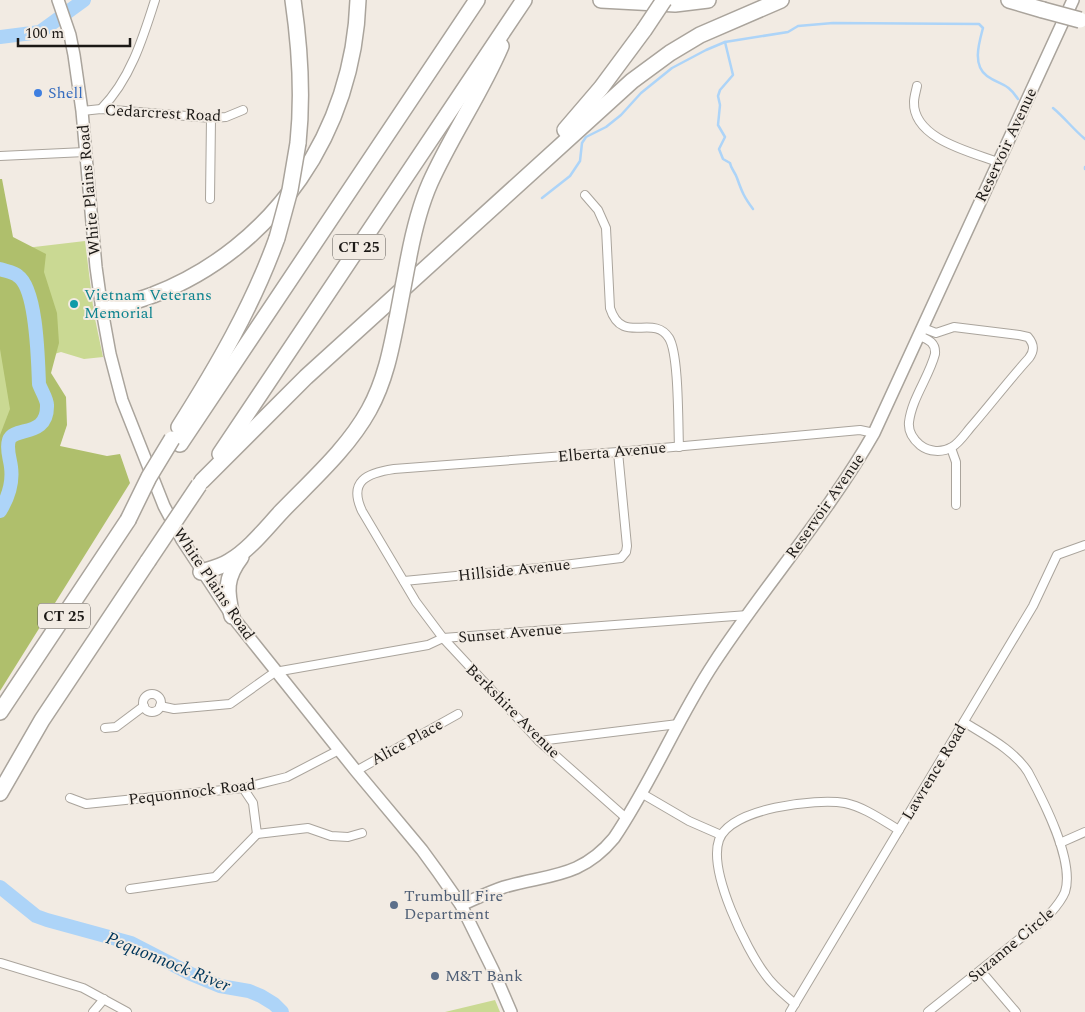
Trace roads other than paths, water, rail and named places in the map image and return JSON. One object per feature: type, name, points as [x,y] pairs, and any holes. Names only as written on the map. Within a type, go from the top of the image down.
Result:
[{"type":"highway","points":[[176,442],[262,277],[277,238],[290,190],[298,144],[300,110],[298,36],[293,0]]},
{"type":"highway","points":[[102,310],[120,306],[171,287],[208,268],[249,237],[287,197],[313,158],[338,105],[353,51],[358,0]]},
{"type":"highway","name":"CT 25","points":[[0,712],[128,520],[176,442],[477,0]]},
{"type":"highway","points":[[601,0],[674,4],[708,0]]},
{"type":"highway","points":[[482,216],[580,112],[644,30],[664,0]]},
{"type":"highway","points":[[201,483],[306,377],[616,95],[670,53],[700,35],[781,0]]},
{"type":"highway","points":[[1009,0],[1082,21]]},
{"type":"highway","points":[[201,572],[230,562],[253,542],[338,452],[363,420],[376,396],[386,371],[417,222],[430,184],[488,76],[520,6]]},
{"type":"highway","name":"CT 25","points":[[0,793],[42,720],[520,6]]},
{"type":"highway","points":[[232,616],[227,590],[229,576],[253,542]]},
{"type":"main road","name":"White Plains Road","points":[[58,0],[70,35],[82,111],[84,152],[102,310],[122,400],[164,506],[201,572],[232,616],[422,850],[461,905],[511,1012]]},
{"type":"main road","name":"Reservoir Avenue","points":[[461,905],[503,888],[554,876],[578,868],[604,850],[614,838],[714,663],[837,493],[874,433],[1073,0]]},
{"type":"street","points":[[101,109],[110,100],[144,37],[155,0]]},
{"type":"street","points":[[917,86],[914,103],[919,120],[929,132],[942,141],[998,162]]},
{"type":"street","name":"Cedarcrest Road","points":[[82,111],[101,109],[211,118],[226,117],[243,110]]},
{"type":"street","points":[[210,199],[211,118]]},
{"type":"street","points":[[0,156],[84,152]]},
{"type":"street","points":[[586,195],[598,210],[606,228],[612,316],[617,323],[627,328],[661,330],[668,336],[672,345],[675,360],[679,446]]},
{"type":"street","points":[[954,327],[1019,335],[1028,337],[1033,346],[1033,352],[1029,358],[951,448],[935,451],[917,442],[910,430],[909,423],[935,354],[932,342],[921,332],[936,333],[954,327]]},
{"type":"street","name":"Elberta Avenue","points":[[357,489],[360,483],[367,477],[394,469],[618,452],[860,430],[874,433]]},
{"type":"street","points":[[951,448],[956,462],[956,505]]},
{"type":"street","name":"Hillside Avenue","points":[[404,581],[617,559],[624,556],[627,546],[618,452]]},
{"type":"street","name":"Berkshire Avenue","points":[[357,489],[356,497],[362,511],[416,602],[443,638],[539,740],[626,818]]},
{"type":"street","name":"Lawrence Road","points":[[790,1012],[1033,606],[1057,556],[1085,545]]},
{"type":"street","name":"Sunset Avenue","points":[[276,672],[428,644],[443,638],[748,615]]},
{"type":"street","points":[[160,706],[174,709],[230,704],[276,672]]},
{"type":"street","points":[[148,695],[158,696],[161,702],[160,706],[153,711],[146,709],[144,700],[148,695]]},
{"type":"street","points":[[105,728],[116,727],[144,706]]},
{"type":"street","name":"Alice Place","points":[[356,771],[458,714]]},
{"type":"street","name":"Suzanne Circle","points":[[928,1012],[1047,917],[1059,904],[1065,891],[1067,876],[1066,862],[1060,843],[1030,776],[1021,762],[1008,751],[964,722]]},
{"type":"street","points":[[539,740],[678,724]]},
{"type":"street","name":"Pequonnock Road","points":[[70,798],[86,804],[243,788],[287,777],[339,750]]},
{"type":"street","points":[[243,788],[253,803],[257,834]]},
{"type":"street","points":[[641,793],[689,820],[721,835]]},
{"type":"street","points":[[795,1004],[771,982],[762,969],[729,904],[720,879],[718,866],[717,850],[721,835],[731,826],[762,810],[832,802],[860,808],[899,830]]},
{"type":"street","points":[[130,889],[216,877],[257,834],[308,828],[331,836],[348,837],[362,833]]},
{"type":"street","points":[[1060,843],[1085,832]]},
{"type":"street","points":[[1,963],[83,988],[127,1012]]},
{"type":"street","points":[[980,971],[1016,1012]]},
{"type":"street","points":[[93,1012],[104,999]]},
{"type":"waterway","name":"Pequonnock River","points":[[0,37],[40,32],[84,0]]},
{"type":"waterway","points":[[542,198],[570,176],[580,161],[582,143],[586,137],[606,127],[621,115],[641,93],[672,68],[725,42],[788,32],[798,26],[833,23],[979,24],[983,28],[978,54],[979,66],[987,76],[1007,87],[1018,99]]},
{"type":"waterway","points":[[725,42],[733,75],[720,90],[718,96],[720,105],[718,125],[725,137],[719,149],[723,159],[730,163],[747,201],[753,209]]},
{"type":"waterway","points":[[1053,108],[1085,139]]},
{"type":"waterway","name":"Pequonnock River","points":[[0,269],[18,276],[24,283],[29,295],[37,343],[39,384],[47,405],[46,415],[37,427],[17,433],[9,440],[11,484],[0,511]]},
{"type":"waterway","name":"Pequonnock River","points":[[0,887],[36,916],[131,943],[191,974],[220,986],[249,991],[261,996],[274,1004],[282,1012]]},
{"type":"place","name":"Shell","points":[[38,93]]},
{"type":"place","name":"Vietnam Veterans Memorial","points":[[74,304]]},
{"type":"place","name":"Trumbull Fire Department","points":[[394,905]]},
{"type":"place","name":"M&T Bank","points":[[435,976]]}]
